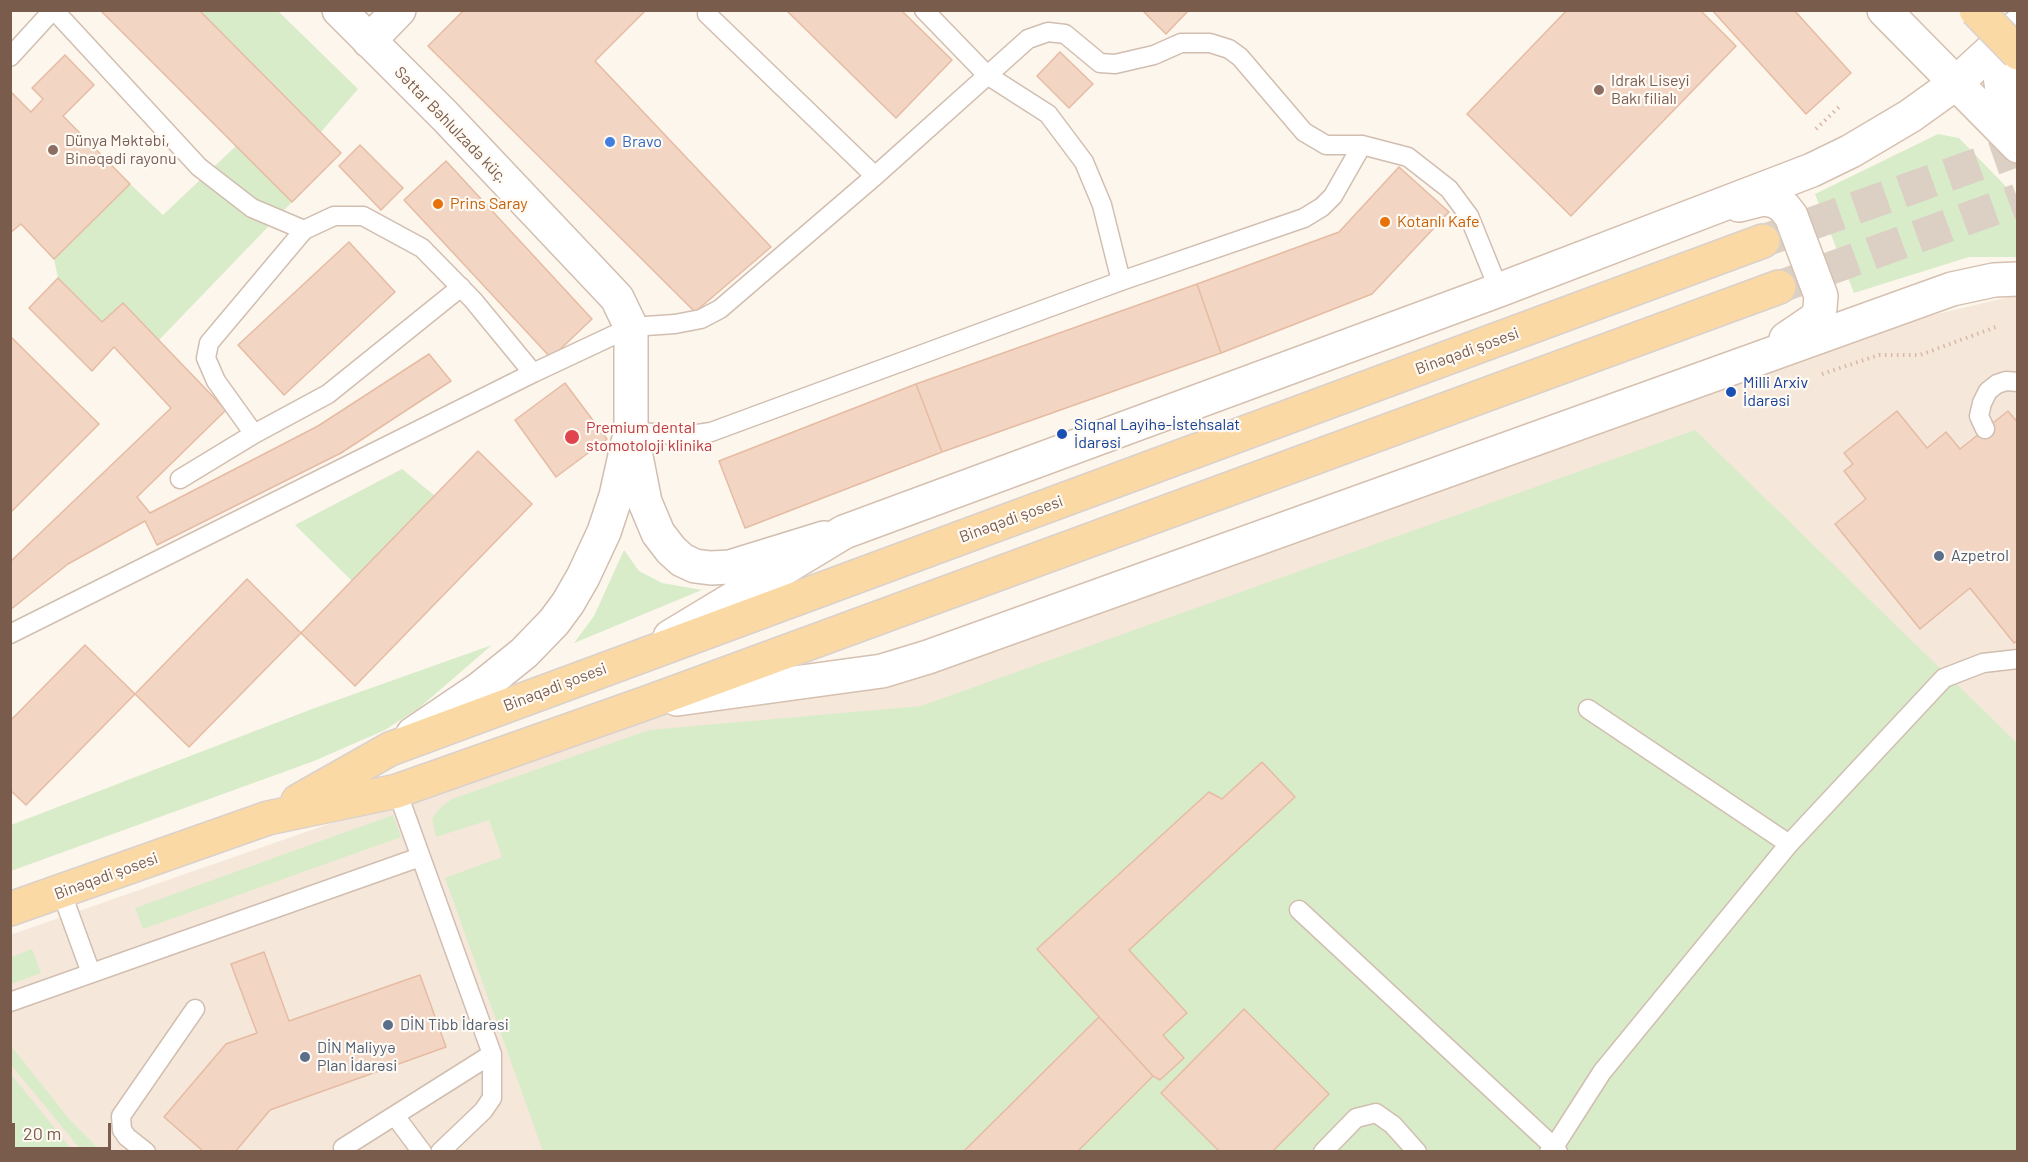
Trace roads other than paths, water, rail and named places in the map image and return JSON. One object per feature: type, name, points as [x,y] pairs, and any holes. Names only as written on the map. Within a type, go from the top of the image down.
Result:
[{"type":"main road","name":"Səttar Bəhlulzadə küç.","points":[[339,10],[445,117],[616,298],[631,327],[631,431]]},
{"type":"main road","points":[[369,41],[399,10]]},
{"type":"main road","points":[[1884,10],[2018,146]]},
{"type":"main road","points":[[1976,10],[2016,37]]},
{"type":"main road","points":[[631,431],[645,502],[658,533],[682,560],[695,566],[730,567],[844,531],[1499,290],[1812,170],[1851,151],[1910,116],[2016,37]]},
{"type":"main road","points":[[2016,37],[2002,52],[2000,75],[2004,98],[2018,126]]},
{"type":"main road","points":[[1704,212],[1763,200],[1775,201],[1784,207],[1791,216],[1821,296],[1816,318],[1755,359]]},
{"type":"main road","name":"Binəqədi şosesi","points":[[268,818],[390,749],[1763,241]]},
{"type":"main road","points":[[649,702],[873,673],[928,657],[1952,289],[1994,280],[2018,279]]},
{"type":"main road","name":"Binəqədi şosesi","points":[[10,909],[268,818],[397,791],[649,702],[1779,287]]},
{"type":"main road","points":[[390,749],[478,690],[524,653],[561,612],[584,577],[604,532],[616,496],[631,431]]},
{"type":"main road","points":[[636,657],[844,531]]},
{"type":"lane","points":[[10,57],[53,10],[199,167],[252,208],[304,230]]},
{"type":"lane","points":[[924,10],[987,75],[1048,114],[1084,162],[1102,205],[1121,281]]},
{"type":"lane","points":[[707,14],[875,176]]},
{"type":"lane","points":[[10,634],[533,373],[631,327],[701,319],[720,309],[875,176],[1028,39],[1048,32],[1065,34],[1100,63],[1115,64],[1154,55],[1181,43],[1210,43],[1229,48],[1240,57],[1304,132],[1326,145],[1362,145],[1408,157],[1449,189],[1469,216],[1499,290]]},
{"type":"lane","points":[[631,431],[684,436],[711,432],[1121,281],[1304,218],[1322,207],[1333,196],[1362,145]]},
{"type":"lane","points":[[254,434],[216,381],[206,358],[209,344],[304,230],[334,216],[363,216],[422,248],[460,287],[533,373]]},
{"type":"lane","points":[[180,479],[254,434],[328,394],[460,287]]},
{"type":"lane","points":[[1985,429],[1979,416],[1988,391],[1997,384],[2007,381],[2018,382]]},
{"type":"lane","points":[[1299,910],[1554,1150],[1602,1072],[1789,844],[1944,678],[1983,663],[2018,659]]},
{"type":"lane","points":[[1588,709],[1789,844]]},
{"type":"lane","points":[[397,791],[492,1054],[492,1098],[483,1111],[440,1152]]},
{"type":"lane","points":[[10,1002],[420,857]]},
{"type":"lane","points":[[61,891],[91,973]]},
{"type":"lane","points":[[146,1152],[122,1130],[121,1116],[195,1009]]},
{"type":"lane","points":[[340,1150],[492,1054]]},
{"type":"lane","points":[[1323,1152],[1356,1118],[1376,1113],[1393,1125],[1417,1152]]},
{"type":"lane","points":[[394,1116],[422,1152]]},
{"type":"tunnel","points":[[1763,241],[2018,150]]},
{"type":"tunnel","points":[[1779,287],[2018,200]]},
{"type":"place","name":"Idrak Liseyi Bakı filialı","points":[[1599,90]]},
{"type":"place","name":"Bravo","points":[[610,142]]},
{"type":"place","name":"Dünya Məktəbi, Binəqədi rayonu","points":[[53,150]]},
{"type":"place","name":"Prins Saray","points":[[438,204]]},
{"type":"place","name":"Kotanlı Kafe","points":[[1385,222]]},
{"type":"place","name":"Milli Arxiv İdarəsi","points":[[1731,392]]},
{"type":"place","name":"Siqnal Layihə-İstehsalat İdarəsi","points":[[1062,434]]},
{"type":"place","name":"Premium dental stomotoloji klinika","points":[[572,437]]},
{"type":"place","name":"Azpetrol","points":[[1939,556]]},
{"type":"place","name":"DİN Tibb İdarəsi","points":[[388,1025]]},
{"type":"place","name":"DİN Maliyyə Plan İdarəsi","points":[[305,1057]]}]
